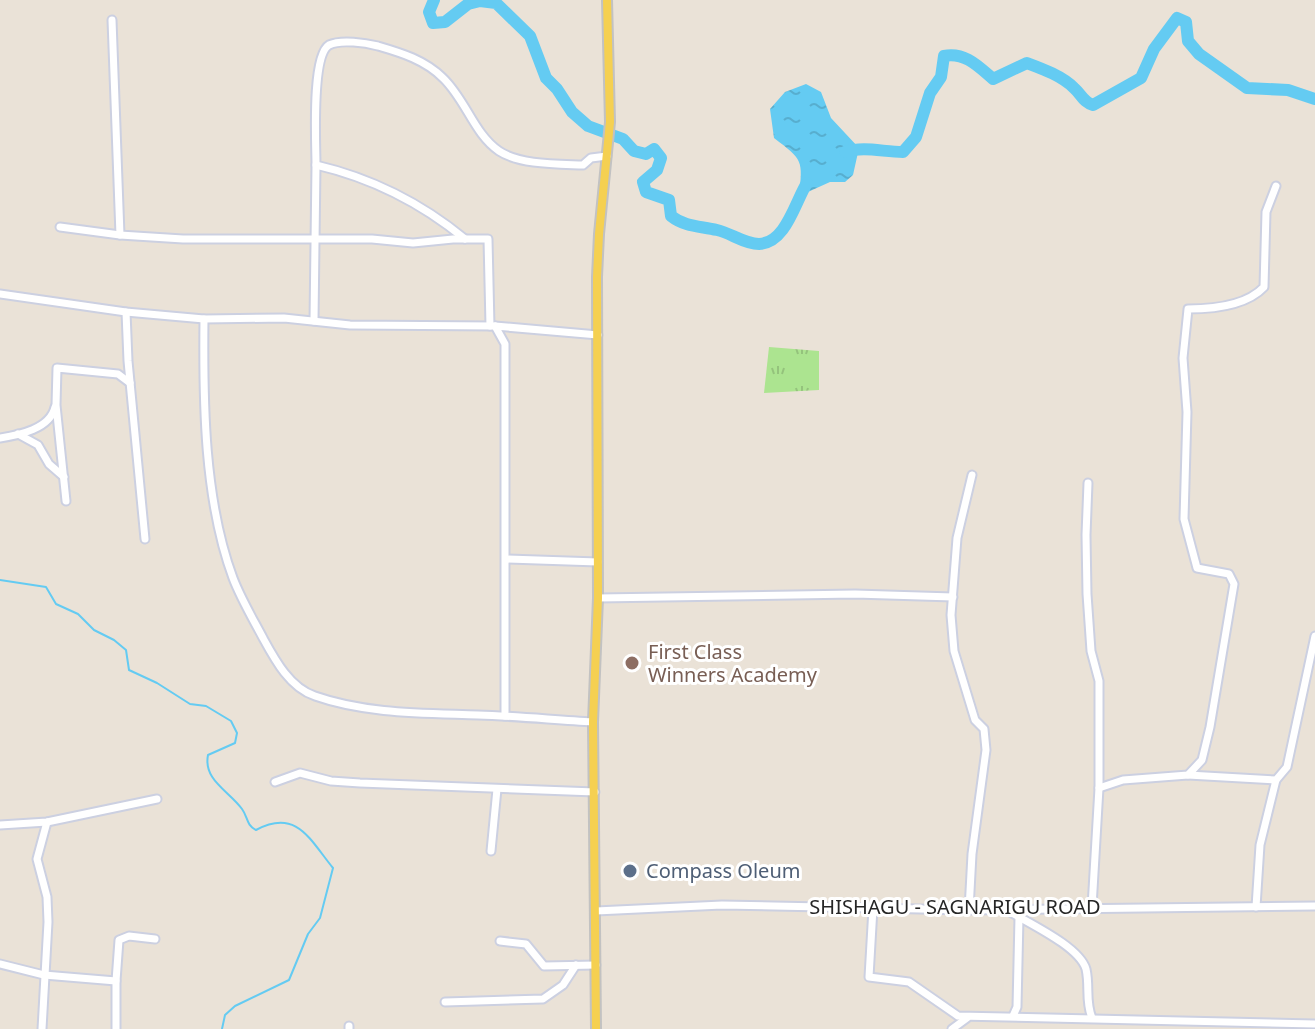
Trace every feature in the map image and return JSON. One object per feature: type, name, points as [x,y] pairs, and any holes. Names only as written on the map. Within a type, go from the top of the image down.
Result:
[{"type":"main road","points":[[596,1029],[593,722],[598,598],[599,234],[610,122],[607,0]]},
{"type":"street","points":[[112,20],[120,235]]},
{"type":"street","points":[[314,321],[320,66],[323,52],[328,46],[338,43],[371,44],[406,54],[430,66],[465,104],[481,134],[496,150],[509,156],[583,165],[591,158],[607,156]]},
{"type":"street","points":[[316,165],[352,173],[409,199],[433,213],[465,239]]},
{"type":"street","points":[[1188,775],[1202,760],[1210,727],[1234,584],[1229,574],[1197,568],[1184,519],[1187,412],[1183,358],[1188,309],[1237,303],[1254,297],[1264,287],[1266,212],[1276,186]]},
{"type":"street","points":[[60,227],[183,239],[372,239],[413,243],[488,239],[493,326],[505,344]]},
{"type":"street","points":[[0,294],[126,312],[204,319],[284,318],[350,325],[493,326],[598,335]]},
{"type":"street","points":[[126,312],[145,539]]},
{"type":"street","points":[[204,319],[204,402],[213,497],[220,527],[233,578],[262,636],[296,686],[312,696],[350,705],[414,712],[593,722]]},
{"type":"street","points":[[505,716],[505,344],[514,328]]},
{"type":"street","points":[[118,374],[128,361]]},
{"type":"street","points":[[66,501],[56,405],[57,368],[118,374],[130,383]]},
{"type":"street","points":[[0,438],[39,427],[54,414],[56,405]]},
{"type":"street","points":[[18,434],[38,445],[48,462],[64,477]]},
{"type":"street","points":[[969,910],[972,854],[986,750],[984,729],[975,720],[954,651],[953,597],[957,538],[972,475]]},
{"type":"street","points":[[1088,483],[1087,594],[1091,651],[1099,681],[1099,788],[1092,907]]},
{"type":"street","points":[[506,559],[598,562]]},
{"type":"street","points":[[598,598],[840,594],[953,597]]},
{"type":"street","points":[[1256,907],[1260,845],[1276,780],[1287,767],[1315,636]]},
{"type":"street","points":[[275,782],[300,773],[331,781],[360,783],[595,792]]},
{"type":"street","points":[[1099,788],[1123,780],[1188,775],[1276,780]]},
{"type":"street","points":[[491,851],[497,789]]},
{"type":"street","points":[[0,825],[47,822],[157,799]]},
{"type":"street","points":[[42,1029],[47,897],[37,859],[47,822]]},
{"type":"street","name":"SHISHAGU - SAGNARIGU ROAD","points":[[596,911],[722,905],[969,910],[1315,906]]},
{"type":"street","points":[[873,908],[869,977],[909,982],[953,1015],[1188,1019],[1288,1026],[1315,1024]]},
{"type":"street","points":[[1005,909],[1068,947],[1083,961],[1090,989],[1087,1005],[1092,1018]]},
{"type":"street","points":[[1013,1016],[1017,1007],[1019,917]]},
{"type":"street","points":[[116,1029],[119,940],[129,936],[155,939]]},
{"type":"street","points":[[500,941],[526,944],[544,966],[596,965]]},
{"type":"street","points":[[0,964],[44,975],[116,981]]},
{"type":"street","points":[[445,1002],[543,999],[563,985],[576,965]]},
{"type":"street","points":[[952,1029],[969,1017]]},
{"type":"street","points":[[1062,1017],[1062,1029]]},
{"type":"street","points":[[1188,1019],[1188,1029]]},
{"type":"green space","points":[[769,347],[819,351],[819,390],[764,393]]},
{"type":"water","points":[[806,84],[821,92],[831,118],[859,148],[853,175],[845,182],[830,182],[799,196],[799,162],[774,138],[770,109],[785,92]]},
{"type":"waterway","points":[[434,0],[429,12],[433,23],[445,22],[468,4],[480,1],[496,3],[530,36],[546,78],[572,112],[588,126],[623,139],[634,151],[646,154],[654,149],[661,158],[657,170],[643,182],[646,192],[669,200],[671,216],[682,222],[722,231],[753,244],[768,242],[789,220],[807,183]]},
{"type":"waterway","points":[[845,152],[866,149],[903,152],[916,137],[930,93],[941,77],[944,56],[965,58],[993,79],[1027,63],[1064,80],[1093,105],[1141,78],[1154,49],[1177,18],[1186,22],[1188,41],[1199,54],[1247,88],[1288,90],[1315,99]]},
{"type":"waterway","points":[[0,580],[46,587],[56,604],[78,614],[94,630],[126,650],[129,670],[190,704],[206,706],[231,721],[237,733],[235,743],[208,755],[207,764],[213,778],[242,809],[253,828],[256,830],[282,823],[292,825],[309,838],[333,868],[320,918],[308,934],[289,980],[235,1006],[225,1015],[222,1029]]},
{"type":"place","name":"First Class Winners Academy","points":[[632,663]]},
{"type":"place","name":"Compass Oleum","points":[[630,871]]}]
